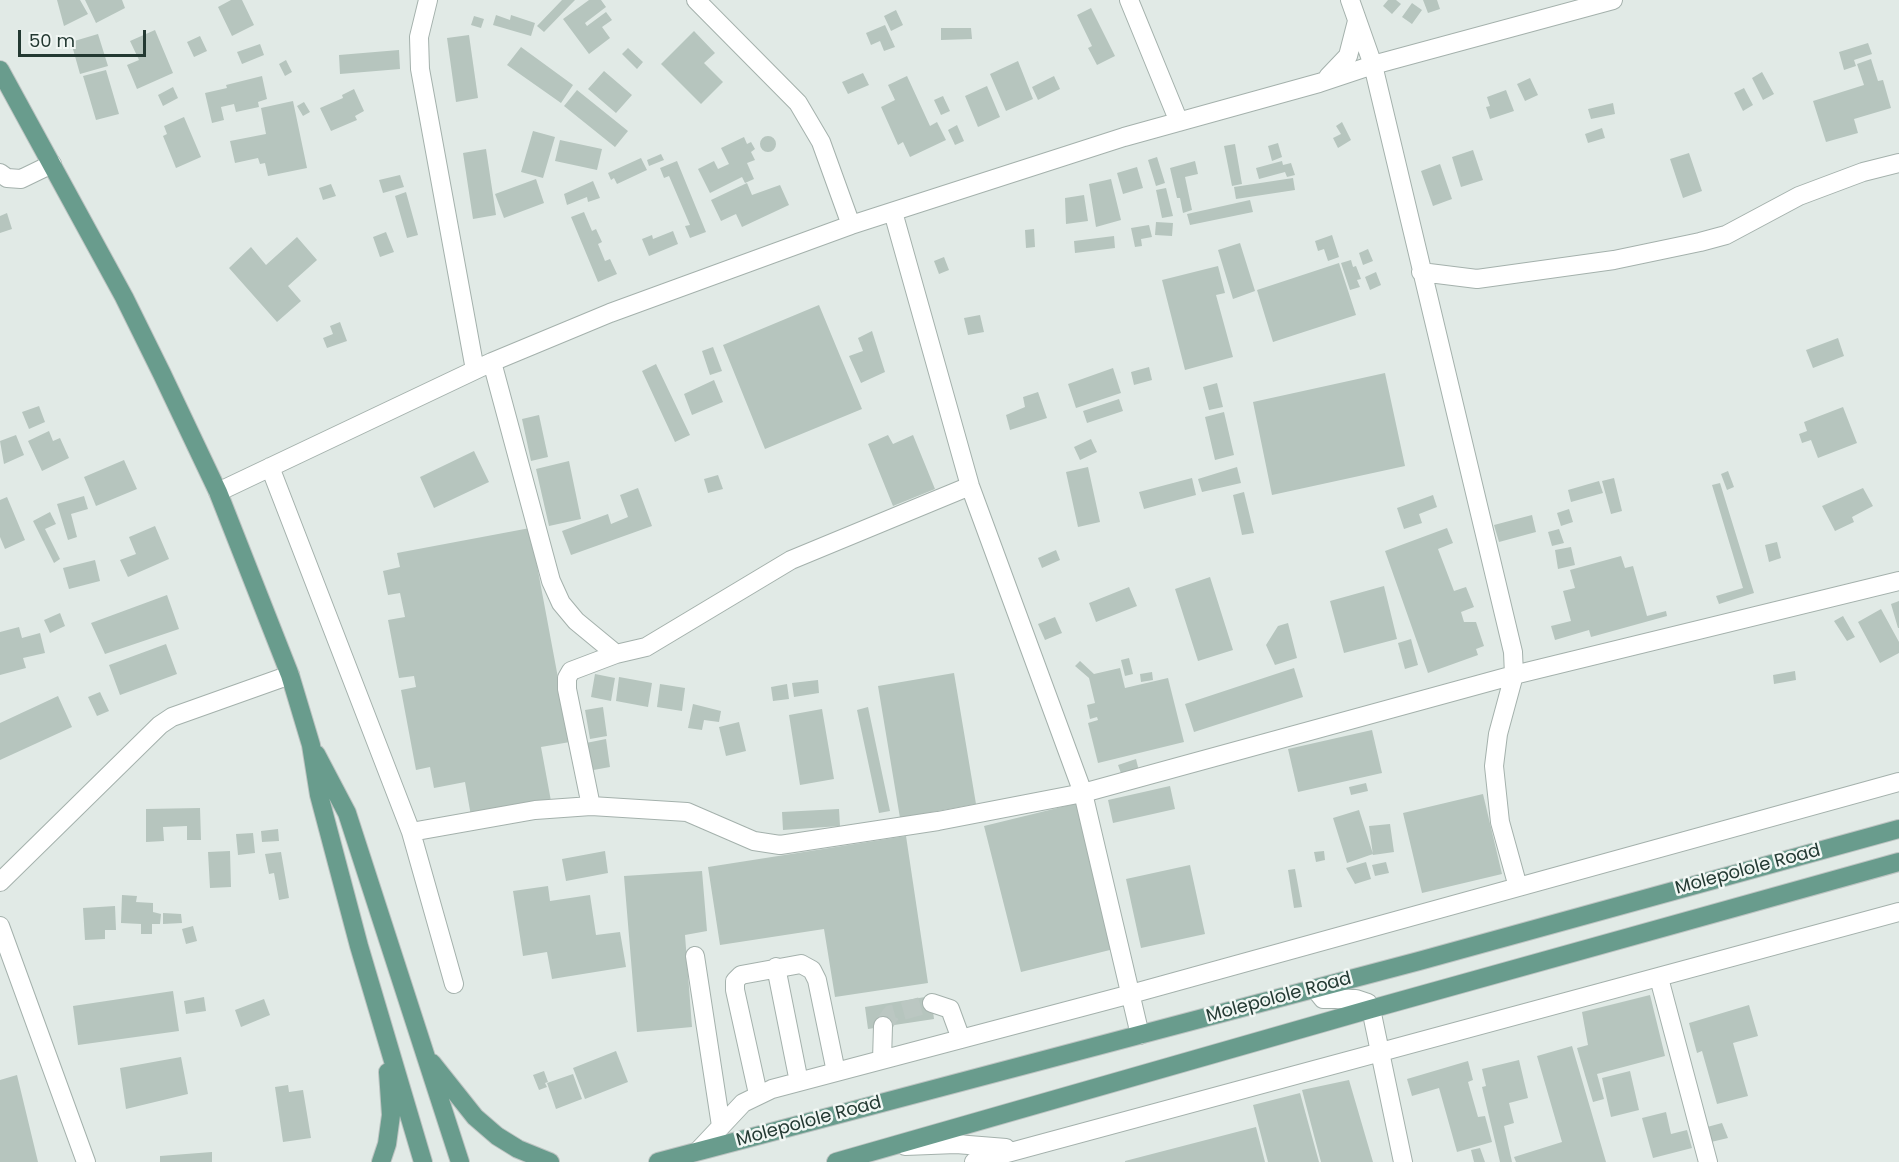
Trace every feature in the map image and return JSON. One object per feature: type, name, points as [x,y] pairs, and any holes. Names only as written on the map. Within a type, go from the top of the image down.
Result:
[{"type":"main road","points":[[0,70],[124,297],[218,492],[290,675],[311,745],[319,795],[387,1045],[423,1162]]},
{"type":"main road","points":[[311,745],[347,813],[460,1162]]},
{"type":"main road","name":"Molepolole Road","points":[[658,1162],[1315,989],[1899,829]]},
{"type":"main road","name":"Molepolole Road","points":[[836,1162],[1371,1009],[1899,862]]},
{"type":"main road","points":[[381,1162],[387,1144],[391,1115],[387,1045]]},
{"type":"main road","points":[[424,1052],[476,1118],[518,1149],[550,1162]]},
{"type":"street","points":[[429,0],[418,37],[420,69],[475,370]]},
{"type":"street","points":[[696,0],[798,103],[821,142],[851,225]]},
{"type":"street","points":[[1129,0],[1179,122]]},
{"type":"street","points":[[218,492],[492,362],[610,313],[851,225],[1125,136],[1319,83],[1373,65],[1613,0]]},
{"type":"street","points":[[1319,83],[1339,68],[1348,56],[1353,8]]},
{"type":"street","points":[[1353,8],[1373,65],[1513,652],[1514,675],[1498,734],[1494,766],[1500,822],[1518,887]]},
{"type":"street","points":[[1421,272],[1477,279],[1614,260],[1700,242],[1726,235],[1799,196],[1863,172],[1899,163]]},
{"type":"street","points":[[0,173],[7,178],[21,179],[52,164]]},
{"type":"street","points":[[893,212],[970,486],[1083,793],[1140,1035]]},
{"type":"street","points":[[492,362],[551,581],[561,603],[576,621],[616,654]]},
{"type":"street","points":[[270,467],[411,832],[454,984]]},
{"type":"street","points":[[591,806],[567,678],[571,671],[581,665],[646,647],[791,560],[970,486]]},
{"type":"street","points":[[411,832],[535,810],[591,806],[687,812],[754,841],[780,845],[938,821],[1083,793],[1514,675],[1899,580]]},
{"type":"street","points":[[0,882],[160,725],[172,717],[290,675]]},
{"type":"street","points":[[698,1152],[743,1103],[758,1094],[1131,994],[1899,782]]},
{"type":"street","points":[[974,1162],[1899,912]]},
{"type":"street","points":[[0,926],[86,1162]]},
{"type":"street","points":[[695,956],[721,1126]]},
{"type":"street","points":[[758,1094],[735,981],[741,975],[801,964],[812,970],[817,980],[836,1072]]},
{"type":"street","points":[[776,967],[799,1082]]},
{"type":"street","points":[[1659,978],[1708,1162]]},
{"type":"street","points":[[1315,989],[1323,999],[1356,999],[1368,1004],[1371,1009],[1402,1162]]},
{"type":"street","points":[[932,1003],[950,1009],[961,1039]]},
{"type":"street","points":[[882,1026],[882,1060]]},
{"type":"street","points":[[892,1146],[956,1144],[1020,1149]]},
{"type":"building","points":[[57,0],[80,0],[88,14],[64,26]]},
{"type":"building","points":[[85,0],[122,0],[125,8],[96,23]]},
{"type":"building","points":[[231,0],[242,0],[254,25],[232,36],[218,7]]},
{"type":"building","points":[[562,0],[575,0],[544,32],[537,26]]},
{"type":"building","points":[[589,0],[601,0],[606,7],[585,23],[587,26],[606,12],[612,20],[602,27],[610,38],[589,54],[563,19]]},
{"type":"building","points":[[1388,0],[1396,0],[1401,4],[1392,14],[1383,6]]},
{"type":"building","points":[[1423,0],[1437,0],[1440,9],[1428,13]]},
{"type":"building","points":[[1412,3],[1422,10],[1412,24],[1402,17]]},
{"type":"building","points":[[1091,8],[1115,56],[1097,65],[1088,48],[1092,46],[1077,15]]},
{"type":"building","points":[[896,10],[903,25],[891,31],[884,16]]},
{"type":"building","points":[[496,15],[510,20],[511,15],[535,23],[531,36],[493,25]]},
{"type":"building","points":[[474,16],[484,19],[481,28],[471,25]]},
{"type":"building","points":[[885,25],[895,47],[884,51],[880,41],[871,45],[866,33]]},
{"type":"building","points":[[941,28],[971,28],[972,39],[941,40]]},
{"type":"building","points":[[155,30],[173,73],[137,89],[127,65],[139,60],[130,41]]},
{"type":"building","points":[[694,31],[715,53],[704,63],[723,82],[701,104],[661,64]]},
{"type":"building","points":[[98,34],[108,66],[80,74],[71,42]]},
{"type":"building","points":[[469,35],[478,98],[456,102],[447,38]]},
{"type":"building","points":[[200,36],[207,51],[194,57],[187,42]]},
{"type":"building","points":[[1868,43],[1872,54],[1854,60],[1856,66],[1844,70],[1839,52]]},
{"type":"building","points":[[260,44],[264,55],[242,64],[237,52]]},
{"type":"building","points":[[521,47],[573,85],[561,103],[507,65]]},
{"type":"building","points":[[628,48],[643,62],[637,69],[622,54]]},
{"type":"building","points":[[399,50],[400,69],[340,74],[339,55]]},
{"type":"building","points":[[1871,59],[1878,81],[1883,80],[1891,108],[1854,119],[1858,133],[1826,142],[1813,101],[1864,85],[1857,64]]},
{"type":"building","points":[[286,60],[292,72],[285,76],[279,64]]},
{"type":"building","points":[[1018,61],[1033,99],[1006,111],[990,74]]},
{"type":"building","points":[[106,70],[119,114],[96,120],[83,76]]},
{"type":"building","points":[[604,71],[632,95],[616,113],[588,89]]},
{"type":"building","points":[[1762,72],[1774,94],[1763,100],[1752,78]]},
{"type":"building","points":[[863,73],[869,85],[848,94],[842,82]]},
{"type":"building","points":[[262,76],[267,99],[258,102],[259,107],[236,112],[234,104],[221,107],[224,120],[212,123],[205,93]]},
{"type":"building","points":[[907,76],[930,126],[937,122],[946,140],[910,157],[903,142],[898,145],[881,107],[895,100],[888,85]]},
{"type":"building","points":[[1054,76],[1060,89],[1038,100],[1032,87]]},
{"type":"building","points":[[1530,78],[1538,95],[1525,101],[1517,84]]},
{"type":"building","points":[[987,86],[1000,117],[978,127],[965,96]]},
{"type":"building","points":[[173,87],[178,98],[163,106],[158,95]]},
{"type":"building","points":[[1744,88],[1753,105],[1743,111],[1734,93]]},
{"type":"building","points":[[354,89],[364,111],[355,116],[357,120],[331,131],[320,108],[343,98],[342,95]]},
{"type":"building","points":[[577,90],[628,131],[615,147],[564,106]]},
{"type":"building","points":[[1506,90],[1514,111],[1490,119],[1486,107],[1490,106],[1487,97]]},
{"type":"building","points":[[943,96],[950,111],[941,115],[934,100]]},
{"type":"building","points":[[293,101],[307,168],[268,176],[265,163],[260,164],[258,158],[235,163],[230,141],[266,134],[261,108]]},
{"type":"building","points":[[304,102],[310,112],[303,116],[297,106]]},
{"type":"building","points":[[1613,103],[1615,114],[1591,119],[1588,109]]},
{"type":"building","points":[[184,117],[201,157],[176,168],[163,136],[167,134],[164,126]]},
{"type":"building","points":[[1342,122],[1351,140],[1338,148],[1333,138],[1341,134],[1336,126]]},
{"type":"building","points":[[957,125],[964,141],[955,145],[948,130]]},
{"type":"building","points":[[1602,128],[1605,138],[1588,143],[1585,134]]},
{"type":"building","points":[[533,131],[555,137],[543,178],[521,172]]},
{"type":"building","points":[[765,136],[771,136],[776,144],[774,150],[765,152],[760,147],[760,141]]},
{"type":"building","points":[[744,137],[747,144],[751,142],[755,149],[751,152],[755,160],[747,163],[754,179],[745,183],[742,177],[710,193],[698,169],[714,161],[718,169],[729,164],[721,148]]},
{"type":"building","points":[[560,140],[602,149],[597,170],[555,161]]},
{"type":"building","points":[[1278,143],[1282,157],[1272,161],[1268,146]]},
{"type":"building","points":[[1235,144],[1242,184],[1232,186],[1224,146]]},
{"type":"building","points":[[486,149],[496,215],[473,219],[463,153]]},
{"type":"building","points":[[1473,150],[1483,180],[1461,187],[1452,157]]},
{"type":"building","points":[[1689,153],[1702,191],[1683,198],[1670,159]]},
{"type":"building","points":[[661,154],[664,160],[649,166],[647,160]]},
{"type":"building","points":[[1157,157],[1165,183],[1156,186],[1148,160]]},
{"type":"building","points":[[641,158],[647,170],[617,184],[614,178],[611,180],[608,173]]},
{"type":"building","points":[[677,161],[706,232],[690,238],[685,226],[690,225],[669,176],[664,178],[660,168]]},
{"type":"building","points":[[1195,161],[1198,174],[1185,177],[1192,210],[1183,213],[1170,168]]},
{"type":"building","points":[[1282,161],[1283,165],[1291,163],[1295,175],[1287,177],[1285,172],[1259,179],[1256,168]]},
{"type":"building","points":[[1440,164],[1452,199],[1433,206],[1421,171]]},
{"type":"building","points":[[1137,167],[1143,188],[1123,194],[1117,173]]},
{"type":"building","points":[[400,175],[404,187],[383,193],[379,180]]},
{"type":"building","points":[[1293,178],[1295,190],[1236,199],[1234,187]]},
{"type":"building","points":[[536,179],[544,203],[504,218],[495,194]]},
{"type":"building","points":[[1111,179],[1121,220],[1096,227],[1089,184]]},
{"type":"building","points":[[593,181],[600,198],[588,202],[587,197],[567,205],[564,194]]},
{"type":"building","points":[[747,183],[752,195],[780,185],[789,205],[742,227],[736,214],[721,221],[711,200]]},
{"type":"building","points":[[331,184],[336,196],[323,200],[319,188]]},
{"type":"building","points":[[1166,188],[1173,216],[1162,218],[1156,190]]},
{"type":"building","points":[[406,192],[418,235],[407,238],[395,196]]},
{"type":"building","points":[[1084,195],[1088,221],[1066,224],[1065,198]]},
{"type":"building","points":[[1250,200],[1253,212],[1190,225],[1187,214]]},
{"type":"building","points":[[584,212],[592,231],[596,229],[602,242],[598,244],[605,261],[610,259],[617,274],[598,282],[571,217]]},
{"type":"building","points":[[7,213],[12,229],[0,233],[0,216]]},
{"type":"building","points":[[1156,222],[1173,223],[1172,236],[1155,235]]},
{"type":"building","points":[[1149,225],[1152,237],[1141,239],[1142,246],[1135,247],[1131,228]]},
{"type":"building","points":[[1034,229],[1035,247],[1026,248],[1025,230]]},
{"type":"building","points":[[673,231],[678,244],[649,256],[642,239],[652,235],[653,239]]},
{"type":"building","points":[[386,232],[394,252],[380,257],[373,237]]},
{"type":"building","points":[[1332,235],[1339,257],[1328,261],[1324,249],[1318,251],[1315,241]]},
{"type":"building","points":[[1114,236],[1115,248],[1075,253],[1074,241]]},
{"type":"building","points":[[297,237],[317,260],[288,286],[301,301],[277,322],[229,268],[251,247],[266,265]]},
{"type":"building","points":[[1240,243],[1255,291],[1233,299],[1218,250]]},
{"type":"building","points":[[1368,249],[1373,261],[1363,265],[1359,253]]},
{"type":"building","points":[[944,257],[949,270],[939,274],[934,261]]},
{"type":"building","points":[[1351,260],[1361,279],[1357,280],[1360,287],[1350,290],[1341,263]]},
{"type":"building","points":[[1339,263],[1356,315],[1273,342],[1257,290]]},
{"type":"building","points":[[1218,266],[1225,293],[1216,295],[1233,357],[1185,370],[1162,280]]},
{"type":"building","points":[[1376,272],[1381,285],[1370,290],[1365,277]]},
{"type":"building","points":[[819,305],[862,409],[765,449],[723,345]]},
{"type":"building","points":[[980,315],[984,332],[968,335],[964,318]]},
{"type":"building","points":[[340,322],[347,341],[327,348],[323,338],[333,334],[330,326]]},
{"type":"building","points":[[872,331],[885,372],[861,383],[849,356],[863,351],[858,338]]},
{"type":"building","points":[[1838,338],[1844,356],[1813,368],[1806,350]]},
{"type":"building","points":[[713,347],[722,371],[710,375],[702,351]]},
{"type":"building","points":[[656,364],[690,435],[675,442],[642,371]]},
{"type":"building","points":[[1149,367],[1152,380],[1134,385],[1131,372]]},
{"type":"building","points":[[1113,368],[1121,393],[1076,408],[1068,384]]},
{"type":"building","points":[[1385,373],[1405,466],[1272,495],[1253,402]]},
{"type":"building","points":[[714,380],[723,402],[692,415],[684,394]]},
{"type":"building","points":[[1217,383],[1223,407],[1209,410],[1203,387]]},
{"type":"building","points":[[1038,392],[1047,418],[1010,430],[1006,415],[1025,407],[1023,397]]},
{"type":"building","points":[[1119,399],[1123,411],[1087,423],[1083,411]]},
{"type":"building","points":[[39,406],[45,422],[29,429],[22,412]]},
{"type":"building","points":[[1843,407],[1857,443],[1818,458],[1811,440],[1802,443],[1799,434],[1807,431],[1804,422]]},
{"type":"building","points":[[1224,412],[1234,455],[1215,460],[1205,417]]},
{"type":"building","points":[[539,415],[548,457],[531,461],[522,419]]},
{"type":"building","points":[[49,431],[53,441],[60,438],[69,458],[42,471],[28,441]]},
{"type":"building","points":[[16,435],[24,455],[4,464],[0,441]]},
{"type":"building","points":[[888,435],[893,444],[913,435],[935,489],[893,506],[868,444]]},
{"type":"building","points":[[1091,439],[1097,452],[1080,460],[1074,447]]},
{"type":"building","points":[[474,451],[489,482],[434,508],[420,477]]},
{"type":"building","points":[[124,460],[137,489],[96,506],[84,477]]},
{"type":"building","points":[[569,461],[581,519],[549,526],[536,469]]},
{"type":"building","points":[[1088,467],[1100,522],[1078,527],[1066,472]]},
{"type":"building","points":[[1237,467],[1241,483],[1202,492],[1198,479]]},
{"type":"building","points":[[1728,471],[1734,487],[1727,490],[1721,474]]},
{"type":"building","points":[[718,475],[723,489],[708,493],[704,479]]},
{"type":"building","points":[[1192,478],[1196,495],[1144,509],[1139,492]]},
{"type":"building","points":[[1614,478],[1622,511],[1611,514],[1602,481]]},
{"type":"building","points":[[1599,481],[1603,493],[1571,502],[1568,490]]},
{"type":"building","points":[[1720,483],[1754,593],[1719,604],[1716,596],[1743,588],[1712,485]]},
{"type":"building","points":[[638,488],[652,526],[571,555],[562,531],[608,514],[611,524],[628,517],[620,495]]},
{"type":"building","points":[[1863,488],[1873,506],[1852,517],[1854,522],[1835,531],[1822,506]]},
{"type":"building","points":[[1244,492],[1254,533],[1242,535],[1233,495]]},
{"type":"building","points":[[1433,495],[1437,507],[1419,514],[1422,523],[1404,529],[1397,508]]},
{"type":"building","points":[[84,496],[88,509],[71,514],[77,537],[68,540],[57,504]]},
{"type":"building","points":[[7,497],[25,540],[5,549],[0,537],[0,500]]},
{"type":"building","points":[[1569,509],[1573,522],[1561,526],[1557,513]]},
{"type":"building","points":[[50,512],[56,524],[45,529],[60,559],[54,563],[33,521]]},
{"type":"building","points":[[1532,515],[1536,532],[1499,542],[1494,525]]},
{"type":"building","points":[[155,526],[169,559],[128,577],[120,560],[136,554],[129,537]]},
{"type":"building","points":[[530,528],[570,742],[541,747],[551,801],[471,816],[465,782],[434,788],[430,767],[416,770],[401,690],[416,687],[414,676],[399,678],[388,620],[405,617],[400,593],[388,595],[383,571],[400,567],[397,553]]},
{"type":"building","points":[[1447,528],[1453,543],[1438,549],[1454,591],[1466,587],[1474,607],[1461,612],[1464,622],[1476,622],[1484,646],[1476,649],[1478,655],[1428,673],[1385,551]]},
{"type":"building","points":[[1559,529],[1564,543],[1552,546],[1548,532]]},
{"type":"building","points":[[1777,542],[1781,558],[1769,562],[1765,545]]},
{"type":"building","points":[[1571,547],[1575,565],[1558,569],[1555,550]]},
{"type":"building","points":[[1056,550],[1060,560],[1042,568],[1038,558]]},
{"type":"building","points":[[1621,556],[1625,568],[1633,566],[1647,616],[1666,611],[1667,616],[1591,637],[1589,630],[1555,640],[1551,626],[1571,621],[1563,591],[1575,588],[1570,570]]},
{"type":"building","points":[[95,560],[100,581],[69,589],[63,568]]},
{"type":"building","points":[[1210,577],[1233,650],[1198,661],[1175,589]]},
{"type":"building","points":[[1384,586],[1397,639],[1344,653],[1330,601]]},
{"type":"building","points":[[1129,587],[1137,606],[1096,622],[1089,603]]},
{"type":"building","points":[[167,595],[179,629],[105,654],[91,623]]},
{"type":"building","points":[[1899,601],[1899,628],[1898,628],[1891,604]]},
{"type":"building","points":[[1881,609],[1899,642],[1899,653],[1880,663],[1858,622]]},
{"type":"building","points":[[60,613],[65,626],[50,633],[44,620]]},
{"type":"building","points":[[1843,616],[1855,637],[1847,641],[1834,621]]},
{"type":"building","points":[[1055,617],[1062,633],[1045,640],[1038,624]]},
{"type":"building","points":[[1288,623],[1297,658],[1275,665],[1266,645],[1278,626]]},
{"type":"building","points":[[19,627],[22,638],[40,633],[45,653],[23,658],[26,668],[0,675],[0,632]]},
{"type":"building","points":[[1411,639],[1418,665],[1405,669],[1398,643]]},
{"type":"building","points":[[166,644],[177,674],[120,695],[109,665]]},
{"type":"building","points":[[1129,658],[1133,674],[1125,676],[1121,660]]},
{"type":"building","points":[[1080,661],[1094,674],[1120,668],[1125,688],[1168,678],[1184,742],[1098,763],[1088,723],[1098,720],[1097,717],[1090,719],[1087,705],[1095,703],[1089,678],[1075,666]]},
{"type":"building","points":[[1294,668],[1303,697],[1194,732],[1185,704]]},
{"type":"building","points":[[1795,671],[1796,680],[1774,684],[1773,675]]},
{"type":"building","points":[[1152,672],[1153,680],[1141,682],[1140,674]]},
{"type":"building","points":[[954,673],[976,804],[900,818],[878,686]]},
{"type":"building","points":[[595,674],[615,678],[611,701],[591,697]]},
{"type":"building","points":[[619,677],[652,683],[648,707],[616,701]]},
{"type":"building","points":[[818,680],[819,693],[794,697],[792,683]]},
{"type":"building","points":[[660,684],[685,688],[682,711],[657,707]]},
{"type":"building","points":[[787,684],[789,699],[773,701],[771,687]]},
{"type":"building","points":[[100,692],[109,711],[97,716],[88,697]]},
{"type":"building","points":[[58,696],[72,727],[0,760],[0,723]]},
{"type":"building","points":[[693,704],[721,711],[719,722],[704,720],[702,730],[688,728]]},
{"type":"building","points":[[603,707],[607,736],[590,739],[585,710]]},
{"type":"building","points":[[868,707],[890,811],[879,813],[857,710]]},
{"type":"building","points":[[822,709],[834,779],[800,785],[789,715]]},
{"type":"building","points":[[739,722],[746,751],[726,756],[719,727]]},
{"type":"building","points":[[1372,730],[1382,773],[1298,792],[1288,749]]},
{"type":"building","points":[[606,739],[610,767],[588,771],[586,743]]},
{"type":"building","points":[[1136,759],[1139,771],[1122,776],[1118,765]]},
{"type":"building","points":[[1366,783],[1368,791],[1351,795],[1349,787]]},
{"type":"building","points":[[1170,786],[1175,809],[1113,823],[1108,800]]},
{"type":"building","points":[[1483,794],[1502,874],[1422,893],[1403,813]]},
{"type":"building","points":[[1078,803],[1114,949],[1021,972],[984,826]]},
{"type":"building","points":[[200,808],[201,840],[187,840],[187,826],[163,827],[164,841],[146,842],[146,809]]},
{"type":"building","points":[[839,809],[840,826],[783,830],[782,812]]},
{"type":"building","points":[[1359,810],[1373,854],[1347,863],[1333,818]]},
{"type":"building","points":[[1390,824],[1394,852],[1373,855],[1369,826]]},
{"type":"building","points":[[278,829],[279,841],[262,842],[261,831]]},
{"type":"building","points":[[253,833],[255,853],[238,855],[236,834]]},
{"type":"building","points":[[906,836],[928,983],[835,997],[824,929],[720,945],[708,867]]},
{"type":"building","points":[[230,851],[231,887],[210,888],[208,852]]},
{"type":"building","points":[[605,851],[608,873],[566,881],[562,859]]},
{"type":"building","points":[[1324,851],[1325,860],[1316,862],[1314,852]]},
{"type":"building","points":[[281,852],[289,898],[279,900],[274,873],[269,874],[265,854]]},
{"type":"building","points":[[1366,862],[1371,879],[1355,884],[1346,868]]},
{"type":"building","points":[[1386,862],[1389,873],[1375,876],[1372,865]]},
{"type":"building","points":[[1190,865],[1205,934],[1141,948],[1126,879]]},
{"type":"building","points":[[1295,869],[1302,907],[1294,908],[1288,870]]},
{"type":"building","points":[[702,871],[707,931],[685,935],[692,1027],[637,1032],[624,876]]},
{"type":"building","points":[[548,886],[550,901],[590,895],[596,935],[620,932],[626,967],[552,979],[547,952],[523,956],[513,891]]},
{"type":"building","points":[[122,895],[137,896],[136,902],[153,903],[153,912],[161,914],[160,924],[152,924],[152,934],[141,934],[141,924],[121,923]]},
{"type":"building","points":[[115,906],[116,930],[105,930],[105,939],[85,940],[83,908]]},
{"type":"building","points":[[163,913],[181,914],[182,923],[163,924]]},
{"type":"building","points":[[193,926],[197,941],[186,944],[182,929]]},
{"type":"building","points":[[173,991],[179,1031],[78,1045],[73,1006]]},
{"type":"building","points":[[1650,995],[1665,1056],[1597,1074],[1604,1099],[1593,1102],[1577,1048],[1588,1045],[1582,1012]]},
{"type":"building","points":[[931,996],[934,1019],[868,1029],[865,1007]]},
{"type":"building","points":[[204,997],[206,1011],[186,1014],[184,1001]]},
{"type":"building","points":[[264,999],[270,1015],[241,1027],[235,1010]]},
{"type":"building","points":[[1749,1005],[1758,1036],[1733,1043],[1748,1096],[1717,1104],[1702,1051],[1697,1053],[1689,1023]]},
{"type":"building","points":[[1572,1046],[1606,1162],[1516,1162],[1514,1157],[1562,1142],[1537,1056]]},
{"type":"building","points":[[616,1051],[628,1082],[585,1099],[573,1068]]},
{"type":"building","points":[[181,1057],[188,1094],[126,1109],[120,1068]]},
{"type":"building","points":[[1519,1060],[1528,1098],[1509,1103],[1514,1123],[1504,1126],[1512,1162],[1500,1162],[1482,1087],[1486,1086],[1482,1069]]},
{"type":"building","points":[[1468,1061],[1473,1080],[1468,1082],[1478,1117],[1485,1116],[1492,1142],[1457,1152],[1439,1088],[1412,1096],[1407,1079]]},
{"type":"building","points":[[544,1071],[548,1082],[545,1083],[547,1087],[539,1090],[533,1075]]},
{"type":"building","points":[[1630,1071],[1639,1110],[1611,1117],[1602,1078]]},
{"type":"building","points":[[573,1074],[582,1099],[556,1109],[547,1083]]},
{"type":"building","points":[[17,1075],[38,1162],[0,1162],[0,1080]]},
{"type":"building","points":[[1349,1080],[1373,1162],[1321,1162],[1302,1090]]},
{"type":"building","points":[[288,1085],[289,1092],[303,1090],[311,1138],[283,1142],[275,1087]]},
{"type":"building","points":[[1300,1093],[1319,1162],[1268,1162],[1253,1105]]},
{"type":"building","points":[[1666,1112],[1671,1134],[1687,1130],[1692,1148],[1653,1158],[1642,1118]]},
{"type":"building","points":[[1722,1123],[1728,1138],[1711,1142],[1707,1127]]},
{"type":"building","points":[[1256,1127],[1265,1162],[1125,1162],[1125,1161]]},
{"type":"building","points":[[1480,1148],[1485,1162],[1474,1162],[1471,1150]]},
{"type":"building","points":[[212,1152],[212,1162],[160,1162],[160,1156]]},
{"type":"tunnel","points":[[883,1026],[891,1014],[932,1003]]}]
